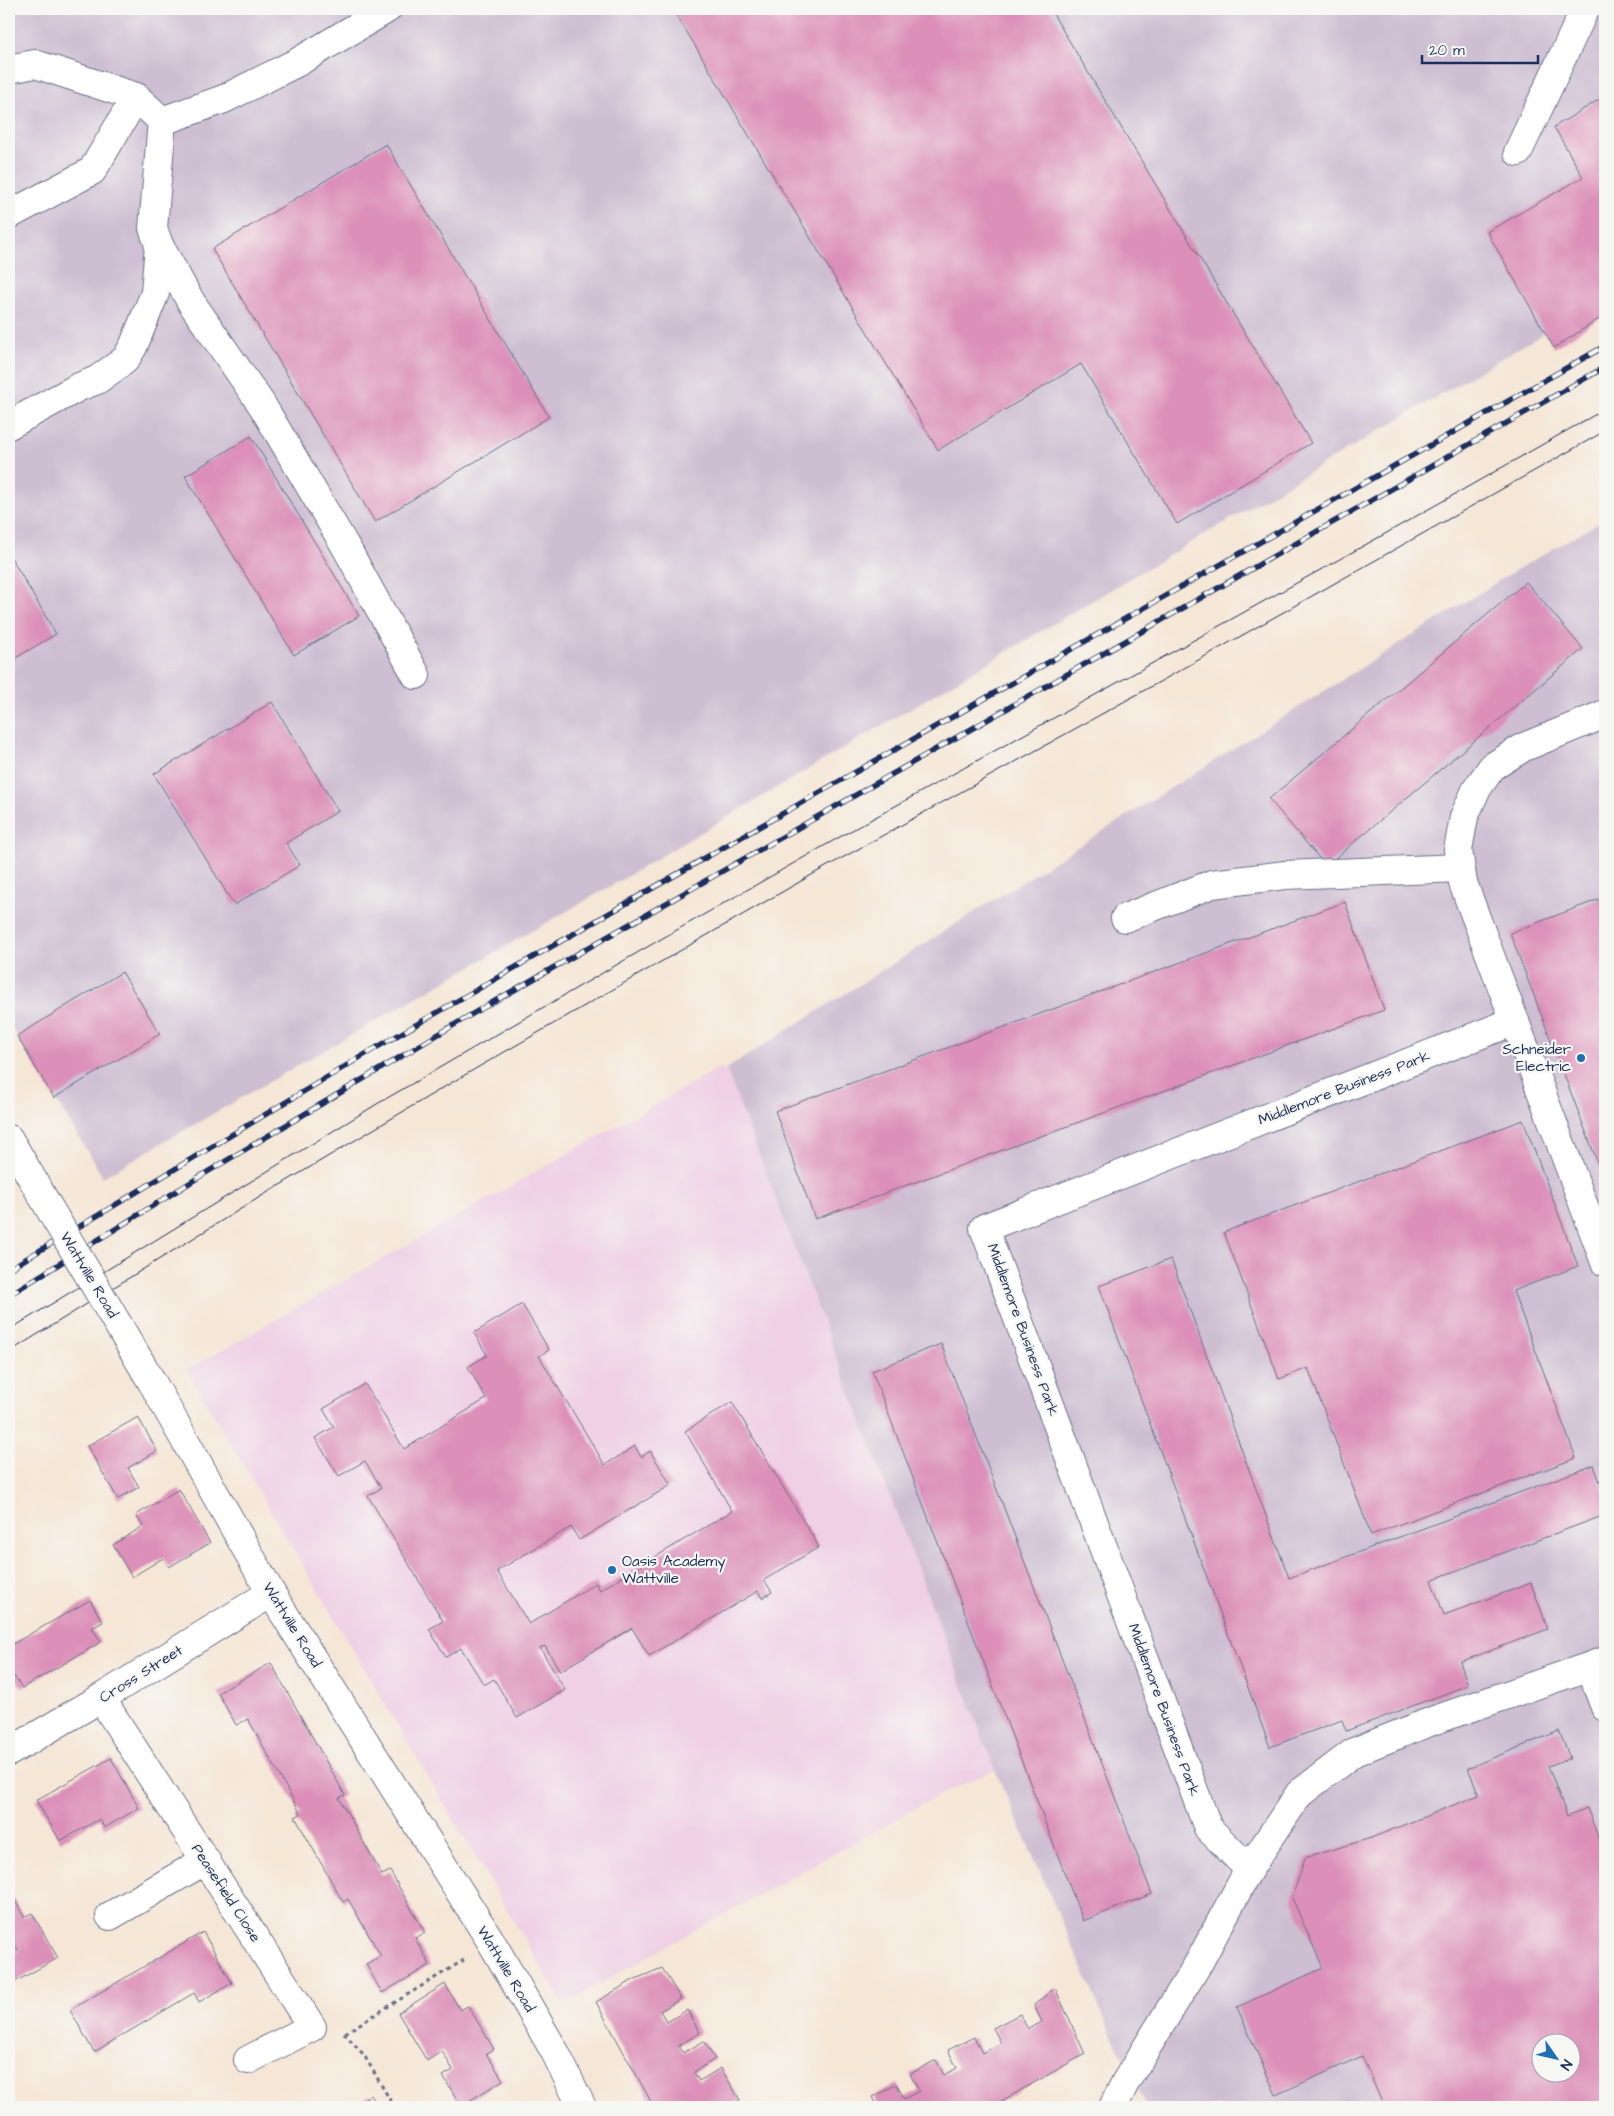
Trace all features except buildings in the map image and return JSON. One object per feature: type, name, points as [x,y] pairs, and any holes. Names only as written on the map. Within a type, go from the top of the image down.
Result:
[{"type":"street","points":[[162,121],[224,99],[298,62],[387,9]]},
{"type":"street","points":[[1518,152],[1585,9]]},
{"type":"street","points":[[22,66],[136,97],[162,121]]},
{"type":"street","points":[[9,215],[92,171],[136,97]]},
{"type":"street","points":[[162,121],[152,228],[159,245],[191,302],[262,405],[347,549],[416,675]]},
{"type":"street","points":[[9,425],[78,387],[97,380],[124,360],[134,348],[155,293],[159,245]]},
{"type":"street","points":[[1605,714],[1524,747],[1492,767],[1476,790],[1464,816],[1458,850],[1463,883],[1605,1262]]},
{"type":"street","points":[[1125,918],[1212,884],[1285,875],[1460,868]]},
{"type":"street","name":"Middlemore Business Park","points":[[1249,1869],[1208,1828],[984,1228],[1515,1021]]},
{"type":"street","name":"Wattville Road","points":[[9,1139],[152,1382],[271,1593],[492,1943],[555,2052],[576,2105]]},
{"type":"street","name":"Cross Street","points":[[9,1752],[102,1698],[271,1593]]},
{"type":"street","points":[[1113,2107],[1126,2081],[1198,1964],[1249,1869],[1299,1794],[1354,1752],[1432,1722],[1598,1665],[1605,1707]]},
{"type":"street","name":"Peasefield Close","points":[[102,1698],[312,2027]]},
{"type":"street","points":[[110,1916],[206,1860]]},
{"type":"street","points":[[248,2060],[312,2027]]},
{"type":"path","points":[[345,2033],[492,1943]]},
{"type":"path","points":[[312,2027],[345,2033],[364,2055],[394,2107]]},
{"type":"shaded area","points":[[9,9],[1605,9],[1605,297],[609,887],[103,1177],[9,1023]]},
{"type":"shaded area","points":[[1605,519],[1605,2107],[1147,2107],[1109,2029],[995,1770],[726,1069],[1516,570]]},
{"type":"shaded area","name":"Oasis Academy Wattville","points":[[719,1068],[726,1069],[995,1770],[945,1792],[563,2004],[187,1370]]},
{"type":"tram line","points":[[9,1330],[377,1104],[661,939],[1605,409]]},
{"type":"tram line","points":[[9,1352],[260,1197],[456,1080],[815,873],[1605,431]]},
{"type":"railway","points":[[9,1269],[374,1049],[750,832],[1605,346]]},
{"type":"railway","points":[[9,1295],[204,1174],[474,1013],[1605,367]]},
{"type":"place","name":"Schneider Electric","points":[[1581,1058]]},
{"type":"place","name":"Oasis Academy Wattville","points":[[612,1570]]}]
